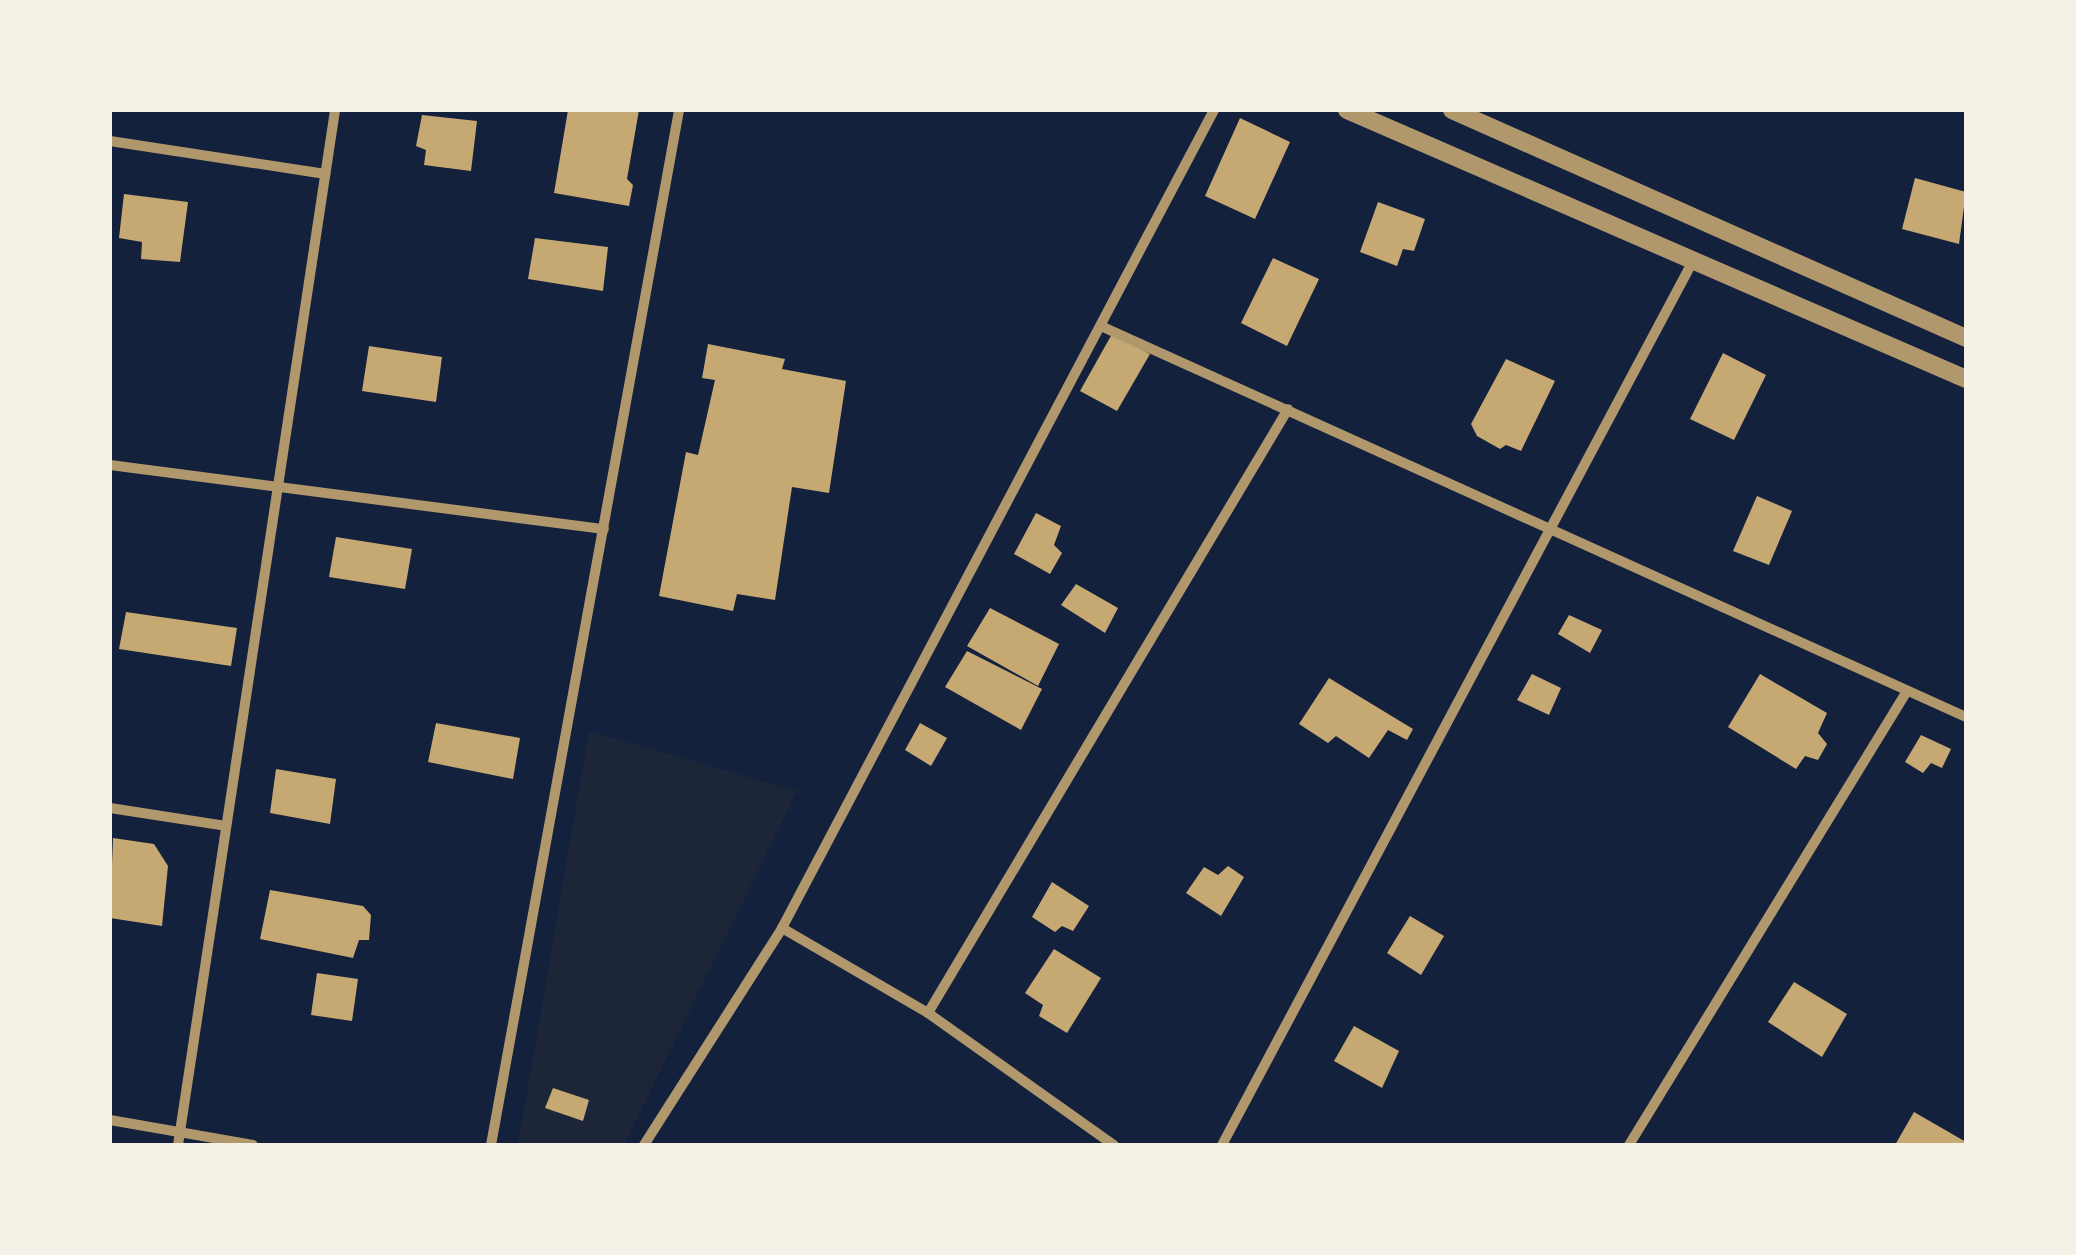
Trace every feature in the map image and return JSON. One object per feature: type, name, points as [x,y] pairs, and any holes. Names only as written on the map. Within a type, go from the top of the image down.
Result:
[{"type":"street","points":[[178,1145],[335,110]]},
{"type":"street","points":[[491,1145],[678,110]]},
{"type":"street","points":[[644,1145],[782,928],[1103,327],[1214,110]]},
{"type":"street","points":[[1347,110],[1546,200],[1694,258],[1966,378]]},
{"type":"street","points":[[1452,110],[1966,338]]},
{"type":"street","points":[[110,142],[326,174]]},
{"type":"street","points":[[1222,1145],[1555,528],[1694,258]]},
{"type":"street","points":[[1103,327],[1966,716]]},
{"type":"street","points":[[928,1013],[1288,409]]},
{"type":"street","points":[[110,465],[604,529]]},
{"type":"street","points":[[1629,1145],[1907,691]]},
{"type":"street","points":[[110,808],[226,826]]},
{"type":"street","points":[[782,928],[928,1013],[1114,1145]]},
{"type":"street","points":[[110,1120],[253,1145]]},
{"type":"shaded area","points":[[589,731],[797,791],[624,1145],[518,1145]]},
{"type":"building","points":[[568,110],[639,110],[627,179],[633,185],[629,206],[554,193]]},
{"type":"building","points":[[422,115],[477,121],[471,171],[424,165],[426,150],[416,146]]},
{"type":"building","points":[[1240,118],[1290,142],[1255,219],[1205,196]]},
{"type":"building","points":[[1915,178],[1966,192],[1959,244],[1902,229]]},
{"type":"building","points":[[124,194],[188,202],[180,262],[141,259],[142,242],[119,238]]},
{"type":"building","points":[[1378,202],[1425,219],[1414,251],[1403,249],[1397,266],[1360,252]]},
{"type":"building","points":[[535,238],[608,247],[603,291],[528,279]]},
{"type":"building","points":[[1273,258],[1319,279],[1287,346],[1241,323]]},
{"type":"building","points":[[1112,334],[1150,354],[1117,411],[1080,391]]},
{"type":"building","points":[[708,344],[785,359],[782,369],[846,381],[829,493],[792,487],[775,600],[737,594],[733,611],[659,596],[686,452],[698,455],[715,380],[702,378]]},
{"type":"building","points":[[369,346],[442,357],[436,402],[362,391]]},
{"type":"building","points":[[1723,353],[1766,375],[1734,440],[1690,419]]},
{"type":"building","points":[[1506,359],[1555,381],[1521,451],[1506,445],[1500,449],[1477,436],[1471,424]]},
{"type":"building","points":[[1757,496],[1792,511],[1769,565],[1733,551]]},
{"type":"building","points":[[1036,513],[1061,526],[1054,545],[1062,553],[1050,574],[1014,554]]},
{"type":"building","points":[[336,537],[412,549],[405,589],[329,577]]},
{"type":"building","points":[[1076,584],[1118,608],[1105,633],[1061,605]]},
{"type":"building","points":[[990,608],[1059,644],[1038,686],[967,646]]},
{"type":"building","points":[[126,612],[237,628],[231,666],[119,649]]},
{"type":"building","points":[[1569,615],[1602,630],[1590,653],[1558,634]]},
{"type":"building","points":[[967,651],[1042,689],[1021,730],[945,687]]},
{"type":"building","points":[[1532,674],[1561,688],[1549,715],[1517,700]]},
{"type":"building","points":[[1760,674],[1827,713],[1818,733],[1827,744],[1818,760],[1805,756],[1796,769],[1728,727]]},
{"type":"building","points":[[1329,678],[1413,729],[1407,740],[1388,730],[1369,758],[1336,736],[1328,743],[1299,724]]},
{"type":"building","points":[[436,723],[520,738],[513,779],[428,762]]},
{"type":"building","points":[[920,723],[947,738],[931,766],[905,750]]},
{"type":"building","points":[[1921,735],[1951,749],[1942,768],[1931,763],[1923,773],[1905,762]]},
{"type":"building","points":[[276,769],[336,779],[330,824],[270,813]]},
{"type":"building","points":[[113,838],[154,844],[168,866],[162,926],[110,918]]},
{"type":"building","points":[[1228,866],[1244,877],[1221,916],[1186,893],[1204,867],[1218,875]]},
{"type":"building","points":[[1052,882],[1089,906],[1073,931],[1062,926],[1055,932],[1032,917]]},
{"type":"building","points":[[270,890],[363,906],[371,915],[369,940],[359,940],[353,958],[260,939]]},
{"type":"building","points":[[1410,916],[1444,936],[1421,975],[1387,953]]},
{"type":"building","points":[[1054,949],[1101,978],[1067,1033],[1039,1016],[1043,1005],[1025,993]]},
{"type":"building","points":[[317,973],[358,979],[352,1021],[311,1015]]},
{"type":"building","points":[[1794,982],[1847,1014],[1822,1057],[1768,1022]]},
{"type":"building","points":[[1354,1026],[1399,1051],[1382,1088],[1334,1061]]},
{"type":"building","points":[[553,1088],[589,1100],[583,1121],[545,1108]]},
{"type":"building","points":[[1914,1112],[1966,1142],[1966,1145],[1895,1145]]}]
